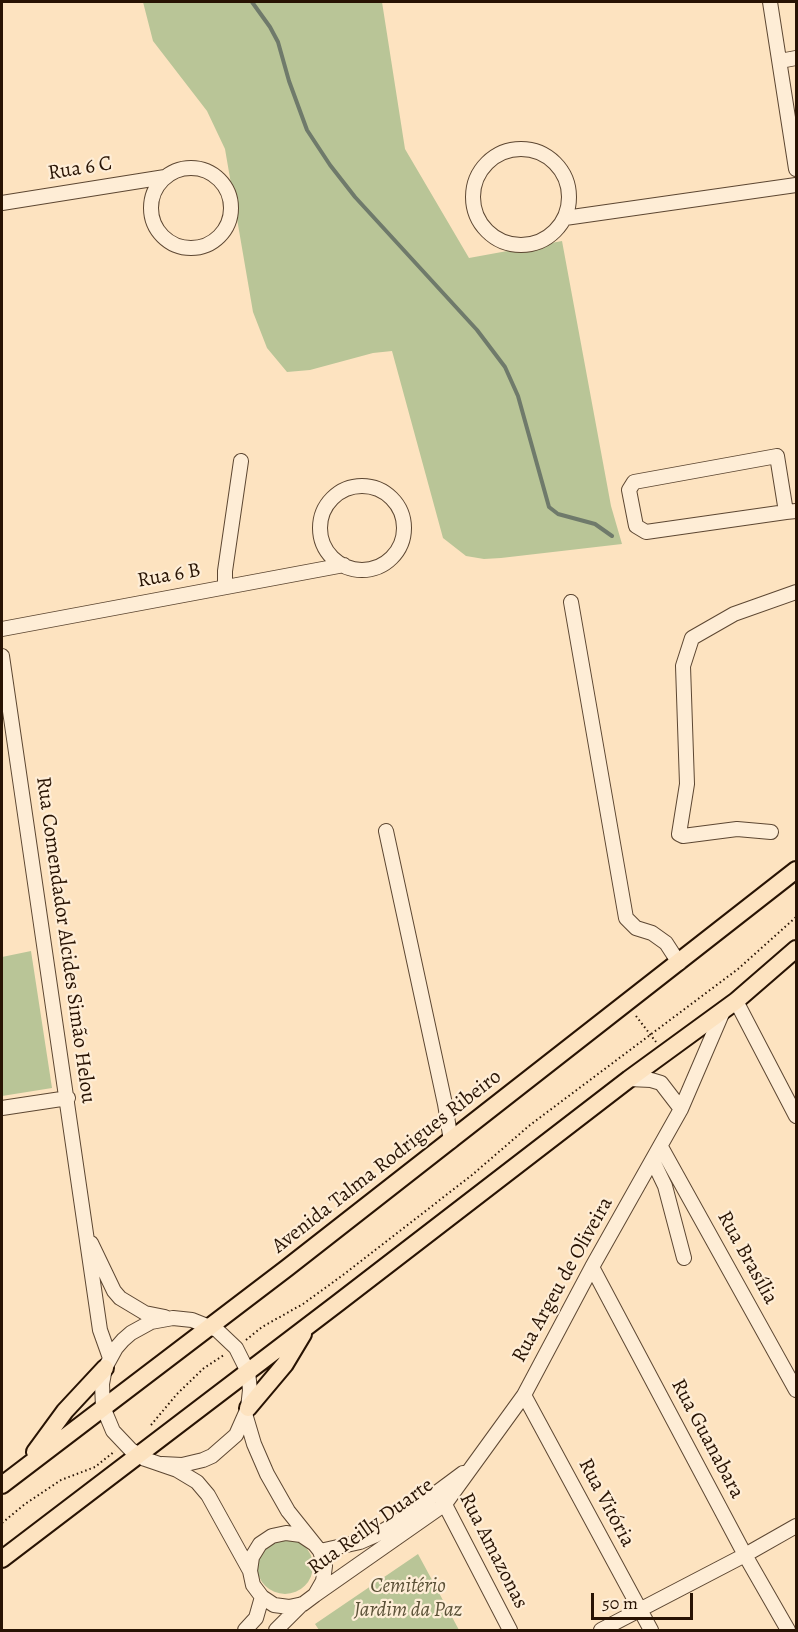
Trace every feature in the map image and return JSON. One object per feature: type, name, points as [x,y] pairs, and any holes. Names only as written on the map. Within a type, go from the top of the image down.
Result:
[{"type":"main road","name":"Avenida Talma Rodrigues Ribeiro","points":[[2,1485],[451,1141],[796,870]]},
{"type":"main road","points":[[2,1558],[307,1327],[629,1078],[730,1005],[796,949]]},
{"type":"main road","points":[[247,1412],[285,1364],[307,1327]]},
{"type":"main road","points":[[23,1468],[65,1411],[108,1363]]},
{"type":"street","points":[[770,2],[796,169]]},
{"type":"street","points":[[780,61],[796,58]]},
{"type":"street","points":[[565,218],[569,206],[568,181],[558,165],[543,153],[518,148],[506,151],[494,156],[478,176],[473,194],[475,213],[481,224],[500,240],[525,245],[537,243],[548,237],[558,229],[565,218],[796,185]]},
{"type":"street","name":"Rua 6 C","points":[[2,202],[165,177],[177,170],[190,167],[216,176],[225,186],[230,199],[231,212],[228,225],[220,237],[209,244],[190,248],[171,244],[160,236],[153,224],[150,212],[153,193],[165,177]]},
{"type":"street","points":[[777,456],[791,511],[646,532],[636,526],[629,490],[634,482],[777,456]]},
{"type":"street","points":[[225,587],[225,571],[241,461]]},
{"type":"street","name":"Rua 6 B","points":[[2,629],[344,566],[371,569],[384,564],[395,555],[402,543],[404,529],[400,509],[387,494],[374,488],[354,487],[335,496],[326,507],[321,519],[321,533],[333,558],[344,566]]},
{"type":"street","points":[[771,832],[737,829],[683,836],[680,834],[687,784],[682,666],[692,638],[734,614],[796,592]]},
{"type":"street","points":[[571,602],[626,918],[636,928],[652,933],[666,943],[679,963]]},
{"type":"street","name":"Rua Comendador Alcides Simão Helou","points":[[2,656],[68,1098],[85,1231],[100,1330],[108,1363]]},
{"type":"street","points":[[386,831],[451,1141]]},
{"type":"street","points":[[730,1005],[796,1116]]},
{"type":"street","name":"Rua Argeu de Oliveira","points":[[474,1465],[524,1395],[592,1267],[681,1110],[730,1005]]},
{"type":"street","points":[[629,1078],[661,1083],[681,1110]]},
{"type":"street","points":[[2,1108],[68,1098]]},
{"type":"street","name":"Rua Brasília","points":[[661,1147],[796,1390]]},
{"type":"street","points":[[653,1161],[665,1186],[684,1258]]},
{"type":"street","name":"Rua Comendador Alcides Simão Helou","points":[[85,1231],[114,1292],[127,1304],[146,1313],[192,1320],[209,1326]]},
{"type":"street","name":"Rua Guanabara","points":[[592,1267],[745,1555],[788,1630]]},
{"type":"street","points":[[173,1318],[162,1319],[141,1327],[123,1340],[108,1363],[102,1383],[103,1407],[109,1424],[124,1445],[138,1455],[189,1476],[208,1495],[250,1571],[260,1604],[275,1630]]},
{"type":"street","points":[[209,1326],[236,1348],[248,1372],[250,1390],[247,1412],[254,1444],[267,1474],[288,1511],[316,1547],[325,1566],[323,1581],[315,1595],[303,1604],[289,1607],[260,1604]]},
{"type":"street","name":"Rua Vitória","points":[[524,1395],[651,1630]]},
{"type":"street","points":[[162,1464],[182,1465],[212,1456],[229,1443],[247,1412]]},
{"type":"street","name":"Rua Reilly Duarte","points":[[316,1547],[360,1542],[375,1535],[393,1525],[474,1465]]},
{"type":"street","name":"Rua Reilly Duarte","points":[[315,1595],[445,1504],[474,1465]]},
{"type":"street","name":"Rua Amazonas","points":[[438,1491],[510,1630]]},
{"type":"street","points":[[601,1630],[796,1526]]},
{"type":"street","points":[[250,1571],[252,1557],[260,1544],[272,1536],[286,1533],[301,1535],[316,1547]]},
{"type":"street","points":[[245,1630],[251,1625],[260,1604]]},
{"type":"street","name":"Rua Reilly Duarte","points":[[275,1630],[303,1604]]},
{"type":"path","points":[[151,1425],[177,1394],[204,1368],[236,1348],[262,1327],[303,1304],[343,1275],[472,1175],[530,1125],[738,969],[796,917]]},
{"type":"path","points":[[627,1004],[664,1053]]},
{"type":"path","points":[[2,1523],[25,1504],[61,1480],[94,1467],[124,1445]]},
{"type":"green space","points":[[143,2],[382,2],[405,149],[469,258],[562,241],[611,506],[622,544],[501,558],[484,559],[466,556],[443,538],[392,351],[373,353],[310,370],[287,372],[267,348],[253,312],[225,149],[207,111],[153,41]]},
{"type":"green space","points":[[31,951],[52,1088],[2,1096],[2,957]]},
{"type":"green space","points":[[285,1538],[296,1540],[305,1546],[311,1555],[313,1566],[311,1577],[305,1586],[296,1592],[285,1594],[274,1592],[265,1586],[259,1577],[257,1566],[259,1555],[265,1546],[274,1540]]},
{"type":"green space","name":"Cemitério Jardim da Paz","points":[[418,1554],[459,1630],[319,1630],[315,1624]]},
{"type":"waterway","points":[[252,2],[278,42],[307,130],[330,165],[355,197],[477,330],[505,367],[518,396],[549,507],[558,514],[595,524],[612,536]]}]
